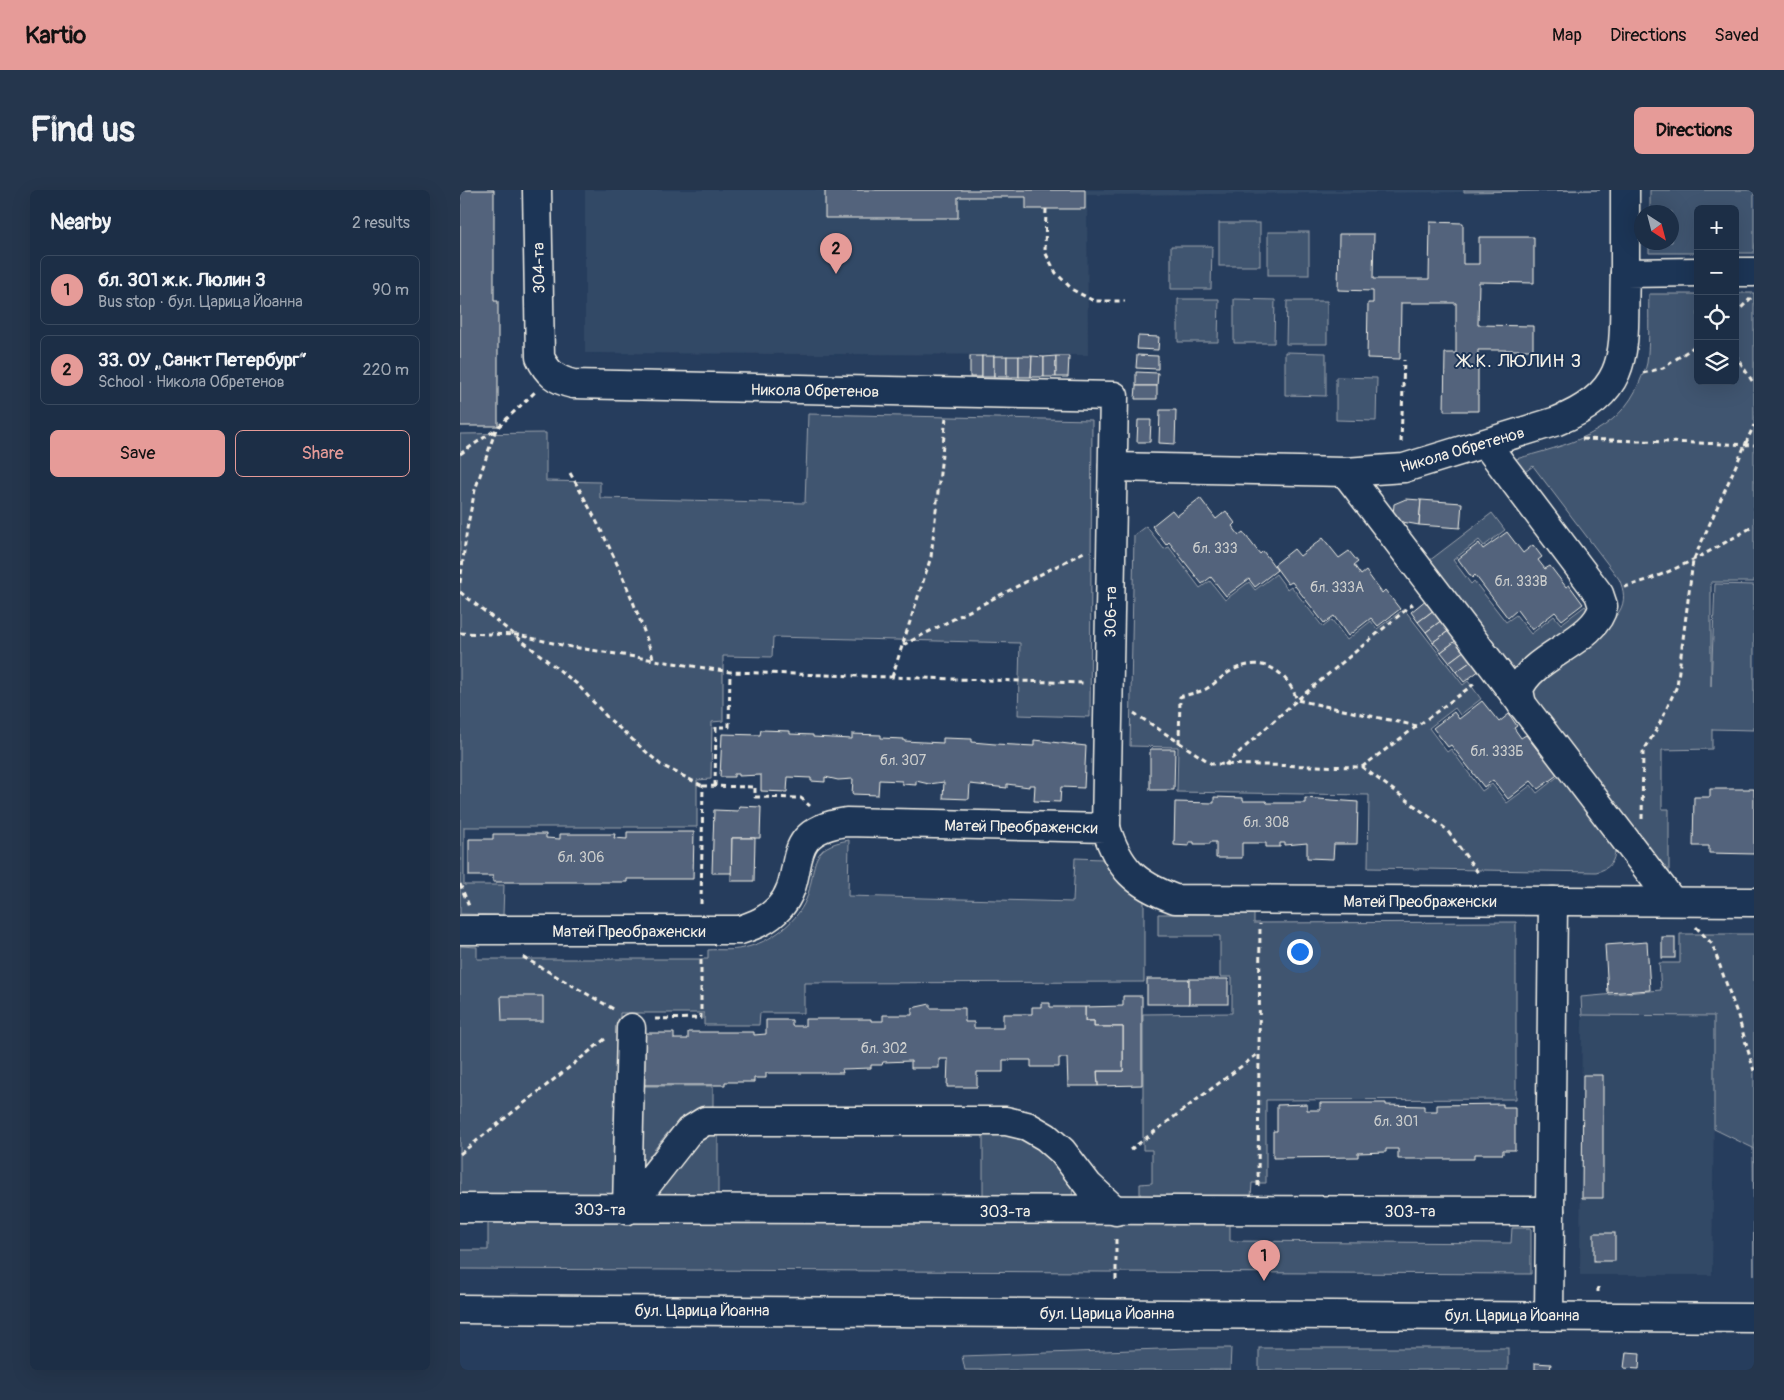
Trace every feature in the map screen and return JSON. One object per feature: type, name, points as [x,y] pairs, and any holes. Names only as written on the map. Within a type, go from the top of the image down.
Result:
[{"type":"street","name":"304-та","points":[[537,190],[539,346],[540,357],[552,376]]},
{"type":"street","name":"Никола Обретенов","points":[[1113,467],[1345,472],[1404,468],[1486,444],[1582,411],[1600,398],[1613,380],[1621,359],[1625,190]]},
{"type":"street","points":[[1624,273],[1694,272]]},
{"type":"street","points":[[1739,272],[1754,272]]},
{"type":"street","name":"Никола Обретенов","points":[[552,376],[573,384],[1114,396]]},
{"type":"street","name":"306-та","points":[[1106,828],[1114,396]]},
{"type":"street","points":[[1486,444],[1599,594],[1603,606],[1599,618],[1526,676],[1519,690],[1522,705]]},
{"type":"street","points":[[1345,472],[1672,902]]},
{"type":"street","name":"Матей Преображенски","points":[[460,930],[740,930],[762,922],[780,907],[792,886],[797,855],[805,842],[817,831],[831,824],[856,822],[1106,828],[1114,853],[1129,874],[1150,890],[1174,899],[1754,902]]},
{"type":"street","points":[[1548,1315],[1553,901]]},
{"type":"street","points":[[623,1028],[627,1210]]},
{"type":"street","points":[[627,1210],[689,1131],[705,1121],[996,1121],[1027,1126],[1046,1136],[1062,1151],[1088,1185],[1116,1211]]},
{"type":"street","name":"303-та","points":[[460,1208],[627,1210],[1550,1211]]},
{"type":"street","name":"бул. Царица Йоанна","points":[[460,1309],[1548,1315],[1754,1318]]},
{"type":"path","points":[[1046,209],[1045,252],[1056,273],[1073,290],[1094,301],[1124,301]]},
{"type":"path","points":[[1739,310],[1754,295]]},
{"type":"path","points":[[1613,380],[1663,368],[1694,347]]},
{"type":"path","points":[[1404,360],[1400,446],[1404,468]]},
{"type":"path","points":[[1739,360],[1754,384]]},
{"type":"path","points":[[460,454],[496,429],[552,376]]},
{"type":"path","points":[[892,677],[931,557],[949,393]]},
{"type":"path","points":[[1557,421],[1571,439],[1754,445]]},
{"type":"path","points":[[1635,853],[1643,816],[1643,752],[1659,725],[1677,686],[1693,561],[1754,425]]},
{"type":"path","points":[[460,583],[466,529],[474,490],[496,429]]},
{"type":"path","points":[[570,473],[603,531],[640,615],[654,661]]},
{"type":"path","points":[[1599,594],[1643,582],[1693,561],[1754,526]]},
{"type":"path","points":[[902,646],[1112,538]]},
{"type":"path","points":[[1224,765],[1296,700],[1375,633],[1433,588]]},
{"type":"path","points":[[460,592],[518,635],[577,684],[607,717],[661,765],[703,786],[755,787],[755,797],[801,798],[831,824]]},
{"type":"path","points":[[460,633],[518,635],[566,646],[730,672],[1109,683]]},
{"type":"path","points":[[1179,743],[1180,697],[1205,689],[1242,666],[1256,664],[1277,671],[1292,686],[1296,700]]},
{"type":"path","points":[[1362,767],[1494,668]]},
{"type":"path","points":[[715,786],[716,727],[729,727],[730,672]]},
{"type":"path","points":[[1296,700],[1417,726]]},
{"type":"path","points":[[1108,713],[1135,714],[1212,764],[1362,767],[1446,828],[1498,901]]},
{"type":"path","points":[[460,1154],[623,1028],[700,1018],[703,786]]},
{"type":"path","points":[[1257,1211],[1261,900]]},
{"type":"path","points":[[1672,902],[1712,944],[1738,1016],[1754,1071]]},
{"type":"path","points":[[521,956],[623,1028]]},
{"type":"path","points":[[1130,1150],[1259,1053]]},
{"type":"path","points":[[1116,1211],[1116,1280]]},
{"type":"path","points":[[1598,1284],[1598,1292]]},
{"type":"shaded area","points":[[585,190],[1464,190],[1464,192],[1087,195],[1088,355],[585,353]]},
{"type":"shaded area","points":[[1464,190],[1600,190],[1464,192]]},
{"type":"shaded area","points":[[1650,190],[1754,190],[1754,253],[1739,253],[1739,205],[1694,205],[1694,253],[1649,253],[1649,250],[1679,250],[1679,205],[1650,205]]},
{"type":"shaded area","points":[[1219,223],[1260,223],[1260,266],[1219,266]]},
{"type":"shaded area","points":[[1268,232],[1309,232],[1309,275],[1268,275]]},
{"type":"shaded area","points":[[1171,246],[1212,246],[1211,289],[1171,289]]},
{"type":"shaded area","points":[[1739,293],[1754,293],[1754,582],[1711,582],[1711,687],[1715,584],[1754,585],[1754,730],[1712,729],[1712,749],[1662,750],[1662,809],[1669,809],[1669,873],[1662,873],[1530,699],[1532,682],[1604,628],[1619,612],[1624,596],[1619,579],[1533,466],[1521,475],[1516,459],[1589,435],[1619,414],[1631,399],[1646,368],[1649,294],[1694,294],[1694,385],[1739,385]]},
{"type":"shaded area","points":[[1178,299],[1219,299],[1218,342],[1178,342]]},
{"type":"shaded area","points":[[1234,299],[1275,300],[1274,343],[1234,343]]},
{"type":"shaded area","points":[[1287,301],[1327,301],[1327,344],[1286,344]]},
{"type":"shaded area","points":[[1285,352],[1326,353],[1326,396],[1285,395]]},
{"type":"shaded area","points":[[1336,377],[1377,378],[1376,421],[1336,420]]},
{"type":"shaded area","points":[[808,414],[1092,420],[1090,717],[1018,715],[1020,643],[773,637],[772,657],[723,656],[723,721],[712,722],[711,779],[697,780],[697,827],[464,827],[464,885],[504,885],[503,915],[460,914],[460,434],[546,433],[546,481],[600,482],[600,498],[805,503]]},
{"type":"shaded area","points":[[1492,513],[1505,530],[1484,546],[1479,540],[1453,560],[1471,584],[1474,581],[1506,622],[1516,615],[1531,634],[1554,616],[1561,624],[1585,606],[1591,614],[1510,676],[1425,564]]},
{"type":"shaded area","points":[[1146,526],[1164,549],[1169,547],[1200,588],[1210,581],[1225,600],[1249,582],[1255,590],[1276,574],[1287,589],[1291,586],[1323,627],[1332,620],[1347,640],[1371,621],[1377,629],[1404,609],[1463,685],[1468,681],[1481,699],[1460,715],[1455,708],[1429,728],[1447,752],[1451,749],[1482,791],[1492,784],[1507,803],[1531,785],[1537,793],[1561,774],[1615,849],[1614,858],[1610,864],[1596,872],[1368,868],[1369,795],[1177,792],[1178,747],[1130,746],[1134,535]]},
{"type":"shaded area","points":[[849,840],[848,896],[1073,902],[1075,858],[1102,859],[1120,883],[1144,901],[1144,982],[804,983],[804,1013],[760,1013],[759,1025],[704,1025],[704,1013],[620,1013],[620,1200],[460,1200],[460,946],[477,947],[477,959],[708,959],[708,950],[743,948],[763,941],[783,929],[791,922],[804,904],[814,865],[821,852],[836,843]]},
{"type":"shaded area","points":[[1158,914],[1254,914],[1254,923],[1516,922],[1516,1099],[1266,1100],[1266,1183],[1252,1183],[1251,1197],[1140,1198],[1140,1184],[1152,1183],[1152,1150],[1143,1150],[1143,1014],[1232,1013],[1232,977],[1220,977],[1220,936],[1158,936]]},
{"type":"shaded area","points":[[1680,934],[1754,934],[1754,1275],[1753,1148],[1714,1129],[1714,1016],[1582,1015],[1581,997],[1661,990],[1659,963],[1680,963]]},
{"type":"shaded area","points":[[1582,1015],[1715,1015],[1712,1275],[1580,1275]]},
{"type":"shaded area","points":[[639,1086],[713,1086],[713,1106],[690,1114],[680,1121],[662,1139],[639,1170]]},
{"type":"shaded area","points":[[718,1133],[718,1200],[651,1200],[698,1140],[709,1134]]},
{"type":"shaded area","points":[[983,1133],[995,1133],[1017,1138],[1045,1152],[1070,1181],[1072,1200],[983,1200]]},
{"type":"shaded area","points":[[488,1223],[1230,1223],[1230,1241],[1511,1243],[1512,1228],[1531,1228],[1531,1274],[460,1269],[460,1250],[488,1250]]},
{"type":"shaded area","points":[[1231,1348],[1230,1370],[965,1370],[962,1356]]},
{"type":"shaded area","points":[[1259,1348],[1508,1348],[1508,1370],[1259,1370]]},
{"type":"building","points":[[460,190],[494,190],[494,301],[498,301],[498,426],[460,426]]},
{"type":"building","points":[[825,190],[1085,190],[1085,209],[1026,209],[1026,197],[958,197],[958,218],[825,218]]},
{"type":"building","points":[[1430,222],[1463,223],[1463,264],[1479,264],[1479,237],[1534,237],[1534,283],[1479,282],[1478,325],[1533,326],[1533,350],[1478,350],[1478,411],[1444,411],[1445,353],[1456,353],[1456,303],[1401,303],[1400,359],[1367,358],[1368,303],[1373,303],[1373,291],[1338,290],[1339,234],[1374,234],[1373,279],[1429,279]]},
{"type":"building","points":[[1138,336],[1159,337],[1158,350],[1137,349]]},
{"type":"building","points":[[1137,355],[1158,356],[1158,369],[1136,368]]},
{"type":"building","points":[[970,356],[982,356],[982,377],[970,377]]},
{"type":"building","points":[[982,356],[994,356],[994,377],[982,377]]},
{"type":"building","points":[[994,356],[1007,356],[1007,377],[994,377]]},
{"type":"building","points":[[1007,356],[1019,356],[1019,377],[1007,377]]},
{"type":"building","points":[[1019,356],[1032,356],[1031,377],[1019,377]]},
{"type":"building","points":[[1032,356],[1044,357],[1044,377],[1031,377]]},
{"type":"building","points":[[1056,356],[1056,377],[1044,377],[1044,357]]},
{"type":"building","points":[[1056,356],[1069,356],[1068,377],[1056,377]]},
{"type":"building","points":[[1136,372],[1158,373],[1157,386],[1136,386]]},
{"type":"building","points":[[1136,386],[1157,386],[1157,399],[1135,399]]},
{"type":"building","points":[[1160,410],[1176,410],[1175,444],[1159,443]]},
{"type":"building","points":[[1138,420],[1151,420],[1150,442],[1137,442]]},
{"type":"building","points":[[1200,498],[1216,519],[1226,511],[1235,523],[1232,526],[1239,535],[1243,532],[1260,554],[1263,551],[1277,570],[1255,587],[1249,579],[1226,596],[1211,577],[1202,584],[1169,542],[1166,545],[1152,526],[1172,510],[1177,516]]},
{"type":"building","points":[[1406,499],[1421,500],[1419,525],[1397,521],[1393,516],[1394,504]]},
{"type":"building","points":[[1421,500],[1462,503],[1460,528],[1419,525]]},
{"type":"building","points":[[1507,532],[1523,553],[1533,545],[1542,557],[1538,560],[1545,569],[1550,566],[1566,587],[1569,585],[1583,604],[1562,620],[1555,612],[1532,630],[1517,610],[1508,618],[1475,575],[1472,578],[1458,559],[1479,543],[1483,549]]},
{"type":"building","points":[[1323,538],[1339,558],[1349,551],[1358,562],[1354,565],[1361,575],[1366,571],[1382,593],[1385,590],[1400,609],[1378,626],[1371,618],[1348,636],[1334,616],[1324,623],[1292,582],[1288,584],[1274,565],[1294,549],[1300,556]]},
{"type":"building","points":[[1427,599],[1434,610],[1418,622],[1411,612]]},
{"type":"building","points":[[1434,610],[1442,620],[1426,632],[1418,622]]},
{"type":"building","points":[[1442,620],[1450,630],[1433,642],[1426,632]]},
{"type":"building","points":[[1450,630],[1457,640],[1441,652],[1433,642]]},
{"type":"building","points":[[1457,640],[1465,650],[1449,662],[1441,652]]},
{"type":"building","points":[[1465,650],[1473,660],[1456,672],[1449,662]]},
{"type":"building","points":[[1473,660],[1480,670],[1464,682],[1456,672]]},
{"type":"building","points":[[1482,701],[1499,722],[1509,714],[1517,726],[1514,728],[1521,738],[1526,735],[1542,756],[1545,754],[1560,773],[1538,789],[1531,781],[1508,799],[1493,780],[1484,787],[1451,745],[1448,747],[1433,728],[1454,712],[1459,719]]},
{"type":"building","points":[[761,730],[790,731],[790,734],[813,735],[813,737],[852,739],[852,734],[881,735],[881,738],[904,739],[904,741],[943,743],[943,738],[972,739],[972,742],[1034,746],[1034,740],[1086,746],[1084,788],[1061,787],[1060,802],[1034,801],[1035,785],[1029,785],[1029,787],[1007,784],[1007,788],[970,784],[969,799],[943,798],[944,782],[929,784],[916,781],[916,785],[902,784],[902,781],[879,780],[878,795],[852,794],[853,779],[838,780],[825,777],[825,782],[811,781],[811,778],[788,777],[787,792],[761,791],[761,775],[739,776],[739,774],[734,774],[734,777],[720,777],[722,734],[760,735]]},
{"type":"building","points":[[1150,749],[1175,749],[1174,790],[1150,790]]},
{"type":"building","points":[[1710,789],[1754,789],[1754,854],[1709,853],[1709,846],[1693,846],[1694,797],[1710,797]]},
{"type":"building","points":[[1214,797],[1243,798],[1243,801],[1266,801],[1267,803],[1305,803],[1305,798],[1358,802],[1357,844],[1334,844],[1333,859],[1307,858],[1307,843],[1285,845],[1285,843],[1280,843],[1280,847],[1266,847],[1266,843],[1242,843],[1242,858],[1216,858],[1216,842],[1194,844],[1194,842],[1189,842],[1189,846],[1174,845],[1175,802],[1214,803]]},
{"type":"building","points":[[739,806],[761,807],[760,838],[732,838],[732,873],[712,873],[714,810],[738,811]]},
{"type":"building","points":[[627,832],[694,832],[693,879],[627,879],[627,882],[493,882],[493,876],[469,876],[469,839],[493,839],[493,834],[546,834],[546,838],[560,839],[560,834],[615,834],[614,838],[627,839]]},
{"type":"building","points":[[732,838],[755,838],[754,881],[731,881]]},
{"type":"building","points":[[1662,937],[1675,937],[1675,958],[1662,958]]},
{"type":"building","points":[[1647,942],[1650,990],[1608,993],[1605,945]]},
{"type":"building","points":[[1147,979],[1189,979],[1189,1004],[1147,1004]]},
{"type":"building","points":[[1189,979],[1228,979],[1228,1004],[1189,1004]]},
{"type":"building","points":[[501,996],[543,996],[543,1021],[502,1021]]},
{"type":"building","points":[[1123,996],[1142,996],[1142,1085],[1098,1086],[1097,1071],[1123,1071],[1123,1027],[1094,1027],[1094,1021],[1085,1021],[1085,1007],[1123,1006]]},
{"type":"building","points":[[1041,1003],[1050,1003],[1050,1007],[1085,1007],[1085,1021],[1094,1021],[1094,1027],[1123,1027],[1123,1071],[1097,1071],[1098,1086],[1068,1086],[1067,1058],[1059,1058],[1059,1067],[1031,1067],[1031,1060],[1003,1060],[1003,1072],[977,1072],[977,1087],[947,1087],[948,1059],[939,1059],[939,1068],[911,1068],[911,1061],[883,1062],[882,1065],[871,1065],[871,1068],[842,1069],[843,1073],[766,1073],[766,1078],[754,1078],[754,1082],[725,1082],[725,1085],[641,1085],[641,1059],[645,1059],[645,1033],[674,1033],[674,1039],[688,1039],[688,1032],[754,1032],[754,1035],[766,1034],[766,1020],[792,1020],[792,1026],[805,1026],[805,1019],[871,1019],[871,1021],[883,1021],[883,1015],[912,1015],[912,1008],[930,1004],[930,1008],[965,1008],[965,1022],[974,1022],[974,1028],[1003,1028],[1003,1014],[1032,1014],[1032,1007],[1041,1007]]},
{"type":"building","points":[[1583,1075],[1603,1075],[1603,1198],[1582,1198]]},
{"type":"building","points":[[1320,1103],[1386,1103],[1386,1105],[1424,1106],[1424,1111],[1437,1111],[1437,1105],[1503,1104],[1503,1107],[1515,1107],[1515,1150],[1503,1150],[1503,1154],[1474,1154],[1474,1159],[1398,1159],[1398,1149],[1386,1149],[1386,1152],[1358,1153],[1358,1157],[1273,1158],[1273,1131],[1277,1131],[1277,1105],[1307,1104],[1307,1110],[1320,1110]]},
{"type":"building","points":[[1594,1233],[1615,1233],[1615,1261],[1594,1261]]},
{"type":"building","points":[[1626,1352],[1640,1353],[1639,1369],[1624,1368]]},
{"type":"building","points":[[1535,1363],[1551,1364],[1550,1370],[1535,1370]]},
{"type":"place","name":"33. ОУ „Санкт Петербург“","points":[[836,274]]},
{"type":"place","name":"бл. 301 ж.к. Люлин 3","points":[[1264,1281]]},
{"type":"district","name":"Ж.К. ЛЮЛИН 3","points":[[1520,360]]}]
